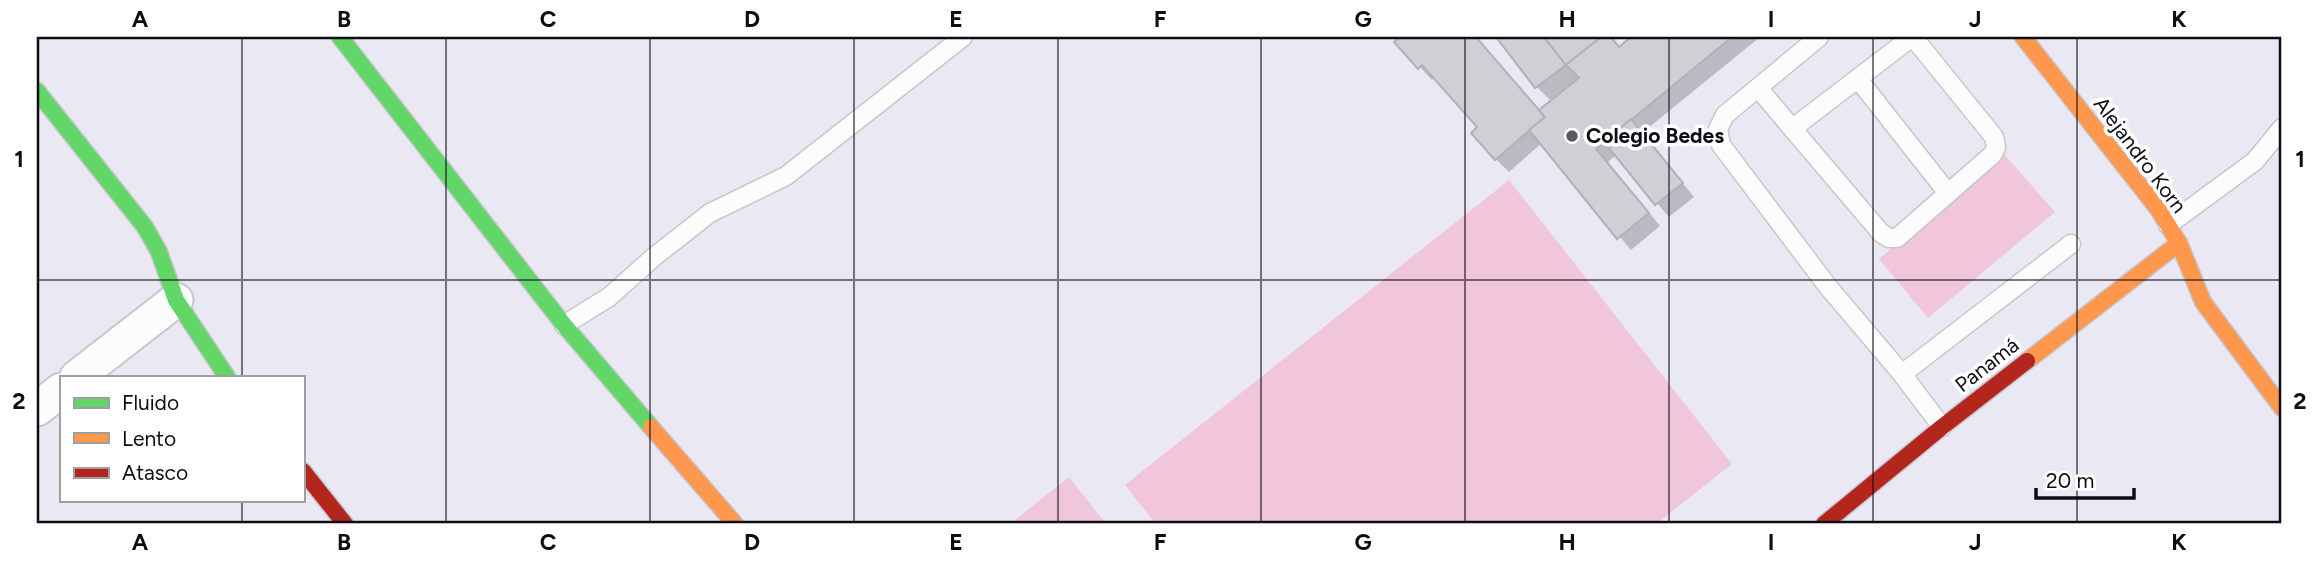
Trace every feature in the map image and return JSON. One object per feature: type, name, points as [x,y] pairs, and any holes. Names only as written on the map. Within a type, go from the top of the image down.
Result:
[{"type":"street","points":[[340,37],[564,325],[735,524]]},
{"type":"street","name":"Alejandro Korn","points":[[2024,37],[2158,209],[2179,243],[2203,302],[2282,408]]},
{"type":"street","points":[[37,91],[145,227],[159,252],[176,300],[226,376]]},
{"type":"street","name":"Panamá","points":[[1824,524],[1941,427],[2179,243]]},
{"type":"street","points":[[78,376],[176,300]]},
{"type":"street","points":[[37,409],[60,391]]},
{"type":"street","points":[[304,472],[345,524]]},
{"type":"lane","points":[[564,325],[609,297],[655,256],[710,213],[786,176],[963,37]]},
{"type":"lane","points":[[1819,37],[1725,115],[1718,129],[1721,145],[1829,288],[1902,374],[1941,427]]},
{"type":"lane","points":[[1758,88],[1881,233],[1889,239],[1897,238],[1993,154],[1996,147],[1994,137],[1912,37],[1793,128]]},
{"type":"lane","points":[[1858,79],[1947,192]]},
{"type":"lane","points":[[2168,225],[2255,161],[2282,128]]},
{"type":"lane","points":[[1902,374],[2071,244]]},
{"type":"shaded area","points":[[2003,153],[2055,212],[1928,318],[1879,259]]},
{"type":"shaded area","points":[[1509,180],[1732,464],[1656,524],[1156,524],[1125,485]]},
{"type":"shaded area","points":[[1069,477],[1106,524],[1010,524]]},
{"type":"building","points":[[1400,37],[1476,37],[1545,117],[1495,160],[1471,133],[1477,127],[1422,65],[1418,69],[1394,42]]},
{"type":"building","points":[[1496,37],[1544,37],[1566,65],[1535,88]]},
{"type":"building","points":[[1544,37],[1601,37],[1566,65]]},
{"type":"building","name":"Colegio Bedes","points":[[1601,37],[1611,37],[1619,47],[1631,37],[1732,37],[1596,149],[1649,213],[1617,239],[1529,130],[1545,117],[1539,110],[1579,78],[1566,65]]},
{"type":"building","points":[[1631,119],[1683,183],[1655,205],[1604,142]]},
{"type":"traffic: fast","points":[[340,37],[564,325],[651,427]]},
{"type":"traffic: fast","points":[[37,91],[145,227],[159,252],[176,300],[226,376]]},
{"type":"traffic: slow","points":[[2023,37],[2158,209],[2179,243],[2203,302],[2282,408]]},
{"type":"traffic: slow","points":[[2027,361],[2179,243]]},
{"type":"traffic: slow","points":[[651,427],[735,524]]},
{"type":"traffic: jam","points":[[1824,524],[2027,361]]},
{"type":"traffic: jam","points":[[304,472],[345,524]]},
{"type":"place","name":"Colegio Bedes","points":[[1572,136]]}]
